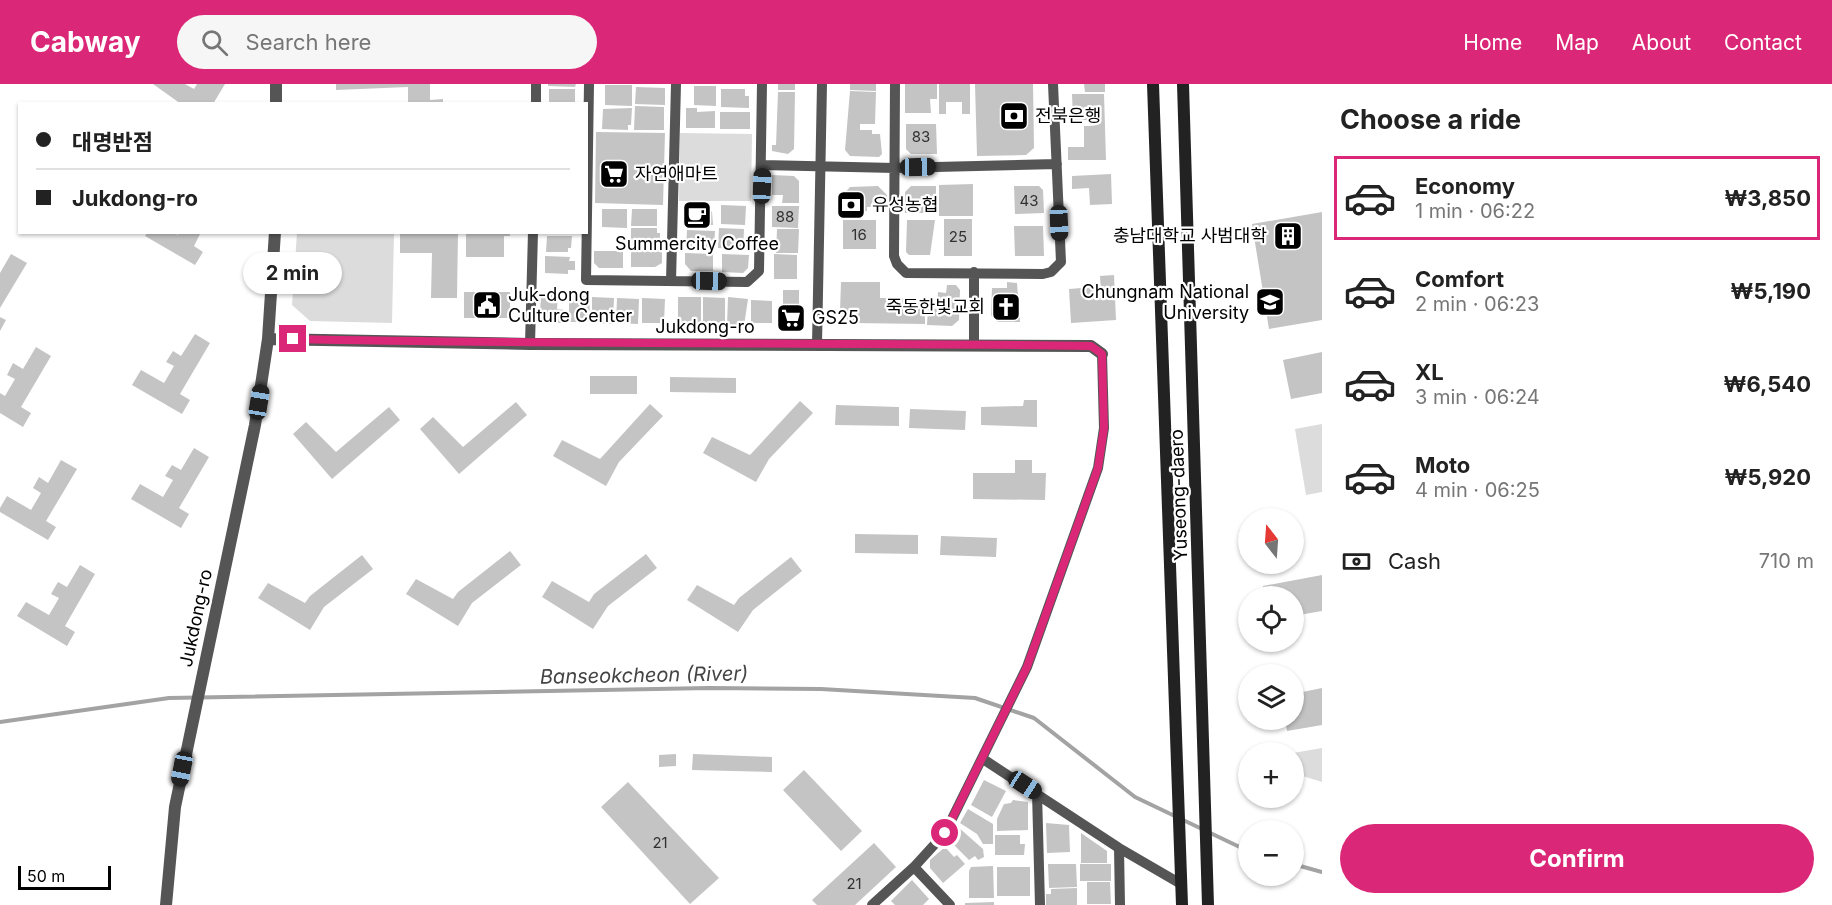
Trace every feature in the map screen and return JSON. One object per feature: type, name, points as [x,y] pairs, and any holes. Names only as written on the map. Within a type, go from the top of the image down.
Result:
[{"type":"main road","name":"Yuseong-daero","points":[[1153,84],[1182,905]]},
{"type":"main road","name":"Yuseong-daero","points":[[1184,84],[1209,901]]},
{"type":"street","points":[[276,84],[276,102]]},
{"type":"street","points":[[536,102],[537,84]]},
{"type":"street","points":[[588,125],[589,84]]},
{"type":"street","points":[[671,281],[676,84]]},
{"type":"street","points":[[586,234],[586,280],[747,282],[759,271],[762,84]]},
{"type":"street","points":[[817,345],[822,84]]},
{"type":"street","points":[[895,84],[894,256],[897,264],[906,273],[1043,274],[1061,262],[1053,84]]},
{"type":"street","points":[[762,165],[895,168],[1057,164]]},
{"type":"street","name":"Jukdong-ro","points":[[166,905],[175,807],[255,425],[268,339],[275,234]]},
{"type":"street","points":[[530,344],[534,234]]},
{"type":"street","points":[[974,273],[974,344]]},
{"type":"street","name":"Jukdong-ro","points":[[268,339],[530,344],[1091,346],[1102,354]]},
{"type":"street","points":[[872,905],[940,840],[993,740],[1021,680],[1098,468],[1104,428],[1102,354]]},
{"type":"street","points":[[983,759],[1119,848],[1181,884]]},
{"type":"street","points":[[1036,793],[1040,905]]},
{"type":"street","points":[[1119,848],[1120,905]]},
{"type":"street","points":[[914,867],[950,905]]},
{"type":"shaded area","points":[[680,133],[752,134],[751,201],[679,201]]},
{"type":"shaded area","points":[[297,234],[394,234],[392,323],[310,321],[292,305]]},
{"type":"shaded area","points":[[1322,424],[1322,492],[1306,495],[1295,429]]},
{"type":"shaded area","points":[[1322,748],[1322,782],[1304,776],[1304,751]]},
{"type":"building","points":[[153,84],[185,84],[194,89],[197,84],[225,84],[214,102],[178,102]]},
{"type":"building","points":[[336,84],[430,84],[430,100],[443,99],[443,102],[408,102],[408,87],[336,90]]},
{"type":"building","points":[[548,84],[576,84],[575,87],[548,86]]},
{"type":"building","points":[[778,84],[795,84],[795,90],[778,90]]},
{"type":"building","points":[[850,84],[876,84],[876,91],[850,90]]},
{"type":"building","points":[[905,84],[937,84],[937,99],[930,99],[931,113],[905,113]]},
{"type":"building","points":[[939,84],[970,84],[970,114],[962,114],[962,102],[946,102],[946,114],[939,114]]},
{"type":"building","points":[[975,84],[1033,84],[1034,148],[1026,155],[977,156]]},
{"type":"building","points":[[1084,84],[1105,84],[1105,92],[1085,92]]},
{"type":"building","points":[[605,85],[632,85],[632,106],[605,105]]},
{"type":"building","points":[[694,86],[716,86],[716,106],[694,105]]},
{"type":"building","points":[[636,87],[665,88],[665,105],[635,104]]},
{"type":"building","points":[[549,89],[575,89],[575,102],[549,102]]},
{"type":"building","points":[[721,89],[745,89],[745,96],[749,96],[749,108],[721,107]]},
{"type":"building","points":[[850,91],[876,92],[875,124],[860,124],[860,130],[872,130],[872,134],[880,134],[882,154],[879,157],[850,156],[845,150]]},
{"type":"building","points":[[778,92],[795,92],[794,149],[788,154],[772,151],[772,145],[776,145]]},
{"type":"building","points":[[1072,94],[1104,94],[1106,160],[1068,160],[1068,147],[1084,147],[1084,126],[1097,126],[1090,125],[1090,120],[1073,120]]},
{"type":"building","points":[[635,106],[664,107],[664,130],[634,130]]},
{"type":"building","points":[[632,108],[631,125],[628,125],[628,130],[602,129],[603,109]]},
{"type":"building","points":[[686,108],[697,108],[697,112],[715,111],[715,128],[686,128]]},
{"type":"building","points":[[720,112],[750,112],[750,129],[720,129]]},
{"type":"building","points":[[906,124],[936,124],[937,154],[911,154],[906,149]]},
{"type":"building","points":[[596,132],[665,133],[663,205],[595,203]]},
{"type":"building","points":[[1111,174],[1112,204],[1090,205],[1089,188],[1072,189],[1072,176]]},
{"type":"building","points":[[772,175],[794,176],[799,181],[799,203],[782,203],[783,195],[772,195]]},
{"type":"building","points":[[973,184],[973,216],[939,216],[939,185]]},
{"type":"building","points":[[878,186],[887,195],[887,203],[872,202],[871,207],[867,207],[867,211],[858,211],[858,219],[842,219],[843,195],[850,187]]},
{"type":"building","points":[[911,186],[936,186],[936,213],[905,213],[905,192]]},
{"type":"building","points":[[1014,186],[1039,186],[1043,190],[1044,213],[1015,214]]},
{"type":"building","points":[[721,205],[746,206],[745,225],[721,224]]},
{"type":"building","points":[[772,206],[799,206],[798,228],[772,227]]},
{"type":"building","points":[[687,207],[707,207],[712,212],[713,225],[686,225]]},
{"type":"building","points":[[602,209],[627,209],[627,228],[602,227]]},
{"type":"building","points":[[632,209],[657,209],[657,226],[631,226]]},
{"type":"building","points":[[1322,212],[1322,320],[1269,329],[1252,224]]},
{"type":"building","points":[[944,219],[972,219],[972,256],[944,256]]},
{"type":"building","points":[[843,220],[876,220],[876,249],[843,249]]},
{"type":"building","points":[[907,220],[935,220],[930,255],[909,255],[906,252]]},
{"type":"building","points":[[1014,226],[1043,226],[1044,256],[1015,256]]},
{"type":"building","points":[[631,228],[657,228],[657,233],[660,233],[660,247],[631,246]]},
{"type":"building","points":[[719,228],[744,229],[743,249],[718,248]]},
{"type":"building","points":[[777,229],[799,229],[798,253],[776,253]]},
{"type":"building","points":[[687,230],[715,231],[714,248],[686,248]]},
{"type":"building","points":[[146,234],[200,234],[194,246],[203,252],[195,265],[145,236]]},
{"type":"building","points":[[400,234],[458,234],[457,298],[431,298],[432,253],[400,253]]},
{"type":"building","points":[[466,234],[510,234],[510,236],[504,236],[504,257],[466,257]]},
{"type":"building","points":[[547,236],[572,236],[571,248],[568,248],[568,252],[546,252]]},
{"type":"building","points":[[631,248],[662,249],[662,263],[655,267],[631,267]]},
{"type":"building","points":[[594,251],[623,251],[623,268],[599,268],[594,263]]},
{"type":"building","points":[[685,253],[713,254],[713,271],[691,271],[685,264]]},
{"type":"building","points":[[11,254],[27,263],[0,308],[0,273]]},
{"type":"building","points":[[722,254],[749,255],[748,268],[743,273],[722,272]]},
{"type":"building","points":[[774,254],[797,255],[797,279],[774,279]]},
{"type":"building","points":[[545,256],[570,257],[569,261],[575,261],[575,270],[568,270],[568,274],[545,273]]},
{"type":"building","points":[[1114,275],[1116,320],[1071,323],[1069,289],[1094,287],[1094,292],[1101,291],[1100,276]]},
{"type":"building","points":[[841,282],[880,282],[880,298],[925,298],[925,324],[851,323],[840,312]]},
{"type":"building","points":[[1007,282],[1017,283],[1020,322],[998,322],[991,315],[992,288],[1007,288]]},
{"type":"building","points":[[947,285],[956,285],[960,290],[959,320],[952,326],[927,325],[928,308],[937,309],[938,292],[946,293]]},
{"type":"building","points":[[783,290],[799,290],[799,313],[788,323],[779,323],[779,317],[783,317]]},
{"type":"building","name":"Juk-dong Culture Center","points":[[464,292],[510,292],[510,318],[464,318]]},
{"type":"building","points":[[541,293],[558,294],[557,309],[565,310],[564,323],[548,323],[540,315]]},
{"type":"building","points":[[569,296],[590,296],[589,322],[569,322]]},
{"type":"building","points":[[592,297],[614,298],[613,324],[592,323]]},
{"type":"building","points":[[678,297],[701,297],[701,325],[678,325]]},
{"type":"building","points":[[703,297],[725,298],[725,326],[703,326]]},
{"type":"building","points":[[728,297],[748,299],[744,326],[727,325]]},
{"type":"building","points":[[617,298],[639,299],[638,324],[616,323]]},
{"type":"building","points":[[642,298],[665,299],[664,323],[642,323]]},
{"type":"building","points":[[751,300],[772,301],[772,323],[751,323]]},
{"type":"building","points":[[0,317],[6,320],[0,331]]},
{"type":"building","points":[[195,334],[210,343],[180,394],[190,400],[182,414],[132,385],[141,370],[164,383],[174,366],[166,362],[173,351],[181,356]]},
{"type":"building","points":[[36,347],[51,356],[21,407],[31,413],[23,427],[0,413],[0,393],[5,396],[15,379],[7,375],[13,363],[23,369]]},
{"type":"building","points":[[1322,352],[1322,393],[1291,399],[1283,360]]},
{"type":"building","points":[[590,376],[637,376],[637,394],[590,394]]},
{"type":"building","points":[[670,377],[736,378],[736,393],[670,392]]},
{"type":"building","points":[[1024,400],[1037,400],[1037,427],[981,425],[981,407],[1023,406]]},
{"type":"building","points":[[800,401],[813,413],[769,459],[756,482],[703,453],[712,437],[750,455]]},
{"type":"building","points":[[516,402],[527,415],[459,474],[420,429],[433,417],[463,447]]},
{"type":"building","points":[[650,404],[663,416],[619,462],[606,486],[553,456],[562,440],[600,459]]},
{"type":"building","points":[[836,405],[899,407],[899,426],[835,425]]},
{"type":"building","points":[[389,407],[400,420],[332,479],[293,434],[306,422],[336,452]]},
{"type":"building","points":[[910,409],[966,411],[965,430],[909,428]]},
{"type":"building","points":[[194,448],[209,457],[179,508],[189,514],[181,528],[131,499],[140,484],[163,497],[173,480],[165,476],[172,465],[181,470]]},
{"type":"building","points":[[61,460],[77,469],[46,521],[56,527],[48,540],[0,512],[0,508],[7,496],[31,510],[41,493],[33,488],[39,477],[48,483]]},
{"type":"building","points":[[1015,460],[1032,460],[1032,473],[1046,473],[1045,500],[973,499],[973,473],[1015,473]]},
{"type":"building","points":[[855,534],[918,535],[918,554],[855,553]]},
{"type":"building","points":[[941,536],[997,538],[996,557],[940,555]]},
{"type":"building","points":[[510,551],[521,565],[472,603],[458,626],[406,594],[416,579],[453,599],[458,592]]},
{"type":"building","points":[[646,554],[657,568],[608,606],[593,629],[542,597],[552,581],[589,602],[594,594]]},
{"type":"building","points":[[362,555],[373,569],[324,607],[310,630],[258,598],[268,583],[305,603],[310,596]]},
{"type":"building","points":[[791,557],[802,571],[753,610],[738,632],[687,600],[697,585],[734,605],[739,598]]},
{"type":"building","points":[[80,565],[95,574],[65,626],[75,632],[67,646],[17,616],[26,602],[49,615],[59,598],[51,594],[58,582],[67,587]]},
{"type":"building","points":[[1322,575],[1322,611],[1304,614],[1304,586],[1263,586]]},
{"type":"building","points":[[1322,688],[1322,725],[1304,728],[1304,692]]},
{"type":"building","points":[[676,754],[676,766],[659,767],[659,755]]},
{"type":"building","points":[[693,754],[772,757],[772,772],[692,770]]},
{"type":"building","points":[[804,770],[862,831],[841,851],[783,790]]},
{"type":"building","points":[[984,780],[1006,791],[992,817],[971,805]]},
{"type":"building","points":[[628,782],[719,878],[690,904],[601,807]]},
{"type":"building","points":[[1013,800],[1028,802],[1028,830],[997,831],[997,819],[1004,804],[1011,803]]},
{"type":"building","points":[[968,809],[993,824],[993,844],[983,844],[977,834],[960,823]]},
{"type":"building","points":[[1046,823],[1069,825],[1070,852],[1047,853]]},
{"type":"building","points":[[958,827],[983,849],[984,857],[978,860],[975,856],[969,860],[950,841]]},
{"type":"building","points":[[1081,833],[1107,851],[1107,863],[1081,863]]},
{"type":"building","points":[[995,835],[1020,835],[1020,844],[1025,844],[1024,855],[995,855]]},
{"type":"building","points":[[874,843],[896,867],[855,905],[817,905],[812,900]]},
{"type":"building","points":[[945,847],[965,864],[943,883],[930,868],[930,860]]},
{"type":"building","points":[[1048,864],[1076,864],[1077,887],[1049,888]]},
{"type":"building","points":[[1080,864],[1111,864],[1111,881],[1080,881]]},
{"type":"building","points":[[993,866],[994,898],[969,898],[971,867]]},
{"type":"building","points":[[997,867],[1030,867],[1030,896],[997,896]]},
{"type":"building","points":[[912,880],[929,899],[923,905],[895,905],[891,901]]},
{"type":"building","points":[[1087,882],[1110,882],[1111,904],[1087,904]]},
{"type":"building","points":[[1077,888],[1077,905],[1046,905],[1046,894],[1051,894],[1051,889]]},
{"type":"building","points":[[994,902],[994,905],[965,905],[965,903]]},
{"type":"waterway","name":"Banseokcheon (River)","points":[[0,722],[169,698],[709,688],[821,689],[975,698],[1034,718],[1135,797],[1238,846]]},
{"type":"waterway","name":"Banseokcheon (River)","points":[[1304,867],[1322,872]]},
{"type":"place","name":"전북은행","points":[[1014,116]]},
{"type":"place","name":"자연애마트","points":[[614,174]]},
{"type":"place","name":"유성농협","points":[[851,205]]},
{"type":"place","name":"Summercity Coffee","points":[[697,215]]},
{"type":"place","name":"충남대학교 사범대학","points":[[1288,236]]},
{"type":"place","name":"Chungnam National University","points":[[1270,302]]},
{"type":"place","name":"Juk-dong Culture Center","points":[[487,305]]},
{"type":"place","name":"죽동한빛교회","points":[[1006,307]]},
{"type":"place","name":"GS25","points":[[791,318]]},
{"type":"route","points":[[293,339],[530,344],[974,344],[1091,346],[1096,349],[1102,354],[1105,394],[1104,428],[1098,468],[1027,667],[945,833]]}]
